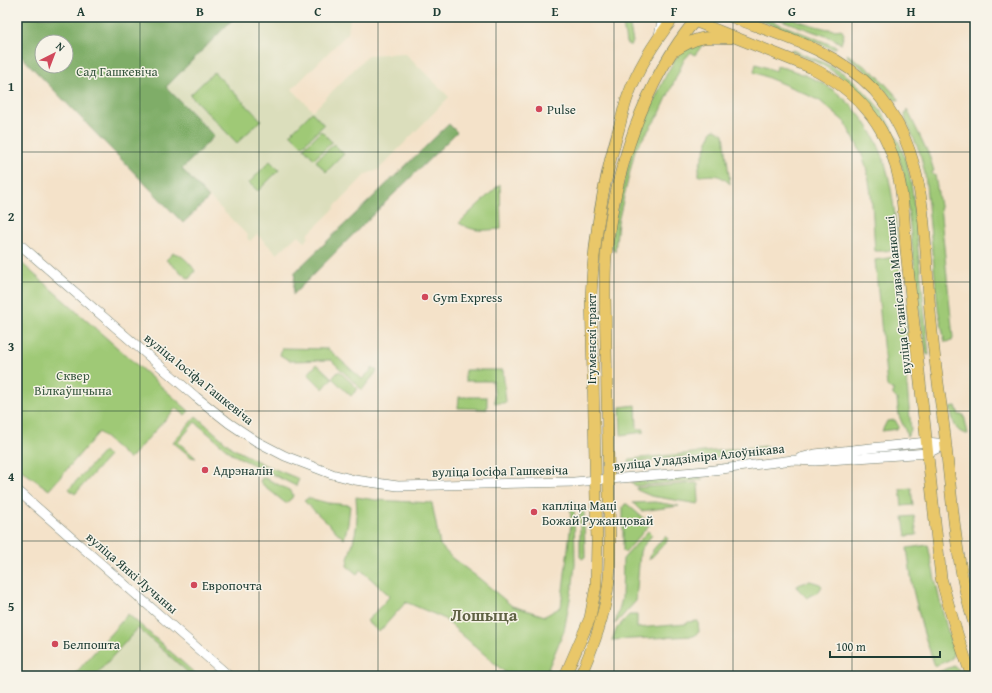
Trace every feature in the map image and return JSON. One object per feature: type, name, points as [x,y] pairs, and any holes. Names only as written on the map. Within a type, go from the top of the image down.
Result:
[{"type":"main road","name":"Ігуменскі тракт","points":[[564,676],[590,618],[594,603],[597,568],[591,296],[597,219],[611,156],[628,96],[636,77],[674,17]]},
{"type":"main road","name":"Ігуменскі тракт","points":[[580,676],[588,659],[602,618],[609,586],[610,547],[605,296],[606,256],[616,191],[624,158],[646,100],[670,53],[694,18]]},
{"type":"main road","name":"вуліца Станіслава Манюшкі","points":[[694,18],[736,38],[812,68],[830,77],[857,98],[870,112],[890,149],[898,172],[903,205],[906,250],[941,578],[952,619],[972,676]]},
{"type":"main road","points":[[737,18],[821,51],[840,62],[874,90],[897,124],[908,148],[915,168],[922,202],[928,287],[955,538],[961,574],[975,627]]},
{"type":"main road","points":[[670,53],[699,38],[736,38]]},
{"type":"street","points":[[659,39],[663,17]]},
{"type":"street","name":"вуліца Іосіфа Гашкевіча","points":[[17,242],[229,423],[256,441],[285,456],[345,478],[398,486],[608,479]]},
{"type":"street","name":"вуліца Уладзіміра Алоўнікава","points":[[608,479],[706,471],[793,460],[815,454],[928,448],[946,444]]},
{"type":"street","name":"вуліца Янкі Лучыны","points":[[17,490],[229,676]]},
{"type":"shaded area","points":[[235,17],[350,17],[348,33],[292,89],[312,110],[315,109],[368,55],[405,53],[449,97],[378,170],[366,174],[334,207],[335,208],[307,235],[309,237],[305,242],[298,235],[277,254],[257,234],[250,241],[247,238],[248,236],[182,169],[166,87]]},
{"type":"shaded area","points":[[138,629],[191,676],[96,676]]},
{"type":"green space","name":"Сад Гашкевіча","points":[[17,17],[235,17],[166,87],[214,136],[182,169],[209,198],[183,223],[38,74],[74,74],[74,34],[34,34],[34,70],[17,52]]},
{"type":"green space","points":[[622,17],[628,17],[633,42],[631,45],[626,43]]},
{"type":"green space","points":[[752,17],[762,17],[837,47],[833,49]]},
{"type":"green space","points":[[773,17],[786,17],[823,28],[837,30],[841,29],[844,34],[841,44],[834,39]]},
{"type":"green space","points":[[706,40],[695,55],[691,52],[684,60],[660,113],[635,150],[618,222],[615,252],[611,247],[613,225],[632,148],[667,73],[677,56],[684,48]]},
{"type":"green space","points":[[792,50],[830,66],[851,79],[881,111],[902,149],[910,177],[929,355],[926,354],[921,323],[904,175],[892,142],[875,112],[853,87],[824,66],[790,51]]},
{"type":"green space","points":[[847,54],[876,74],[900,100],[895,100],[891,97],[870,75],[848,57]]},
{"type":"green space","points":[[756,64],[776,71],[777,66],[795,71],[825,85],[838,93],[849,103],[868,127],[881,153],[888,176],[898,243],[894,248],[875,251],[870,188],[866,167],[858,146],[846,125],[847,124],[820,101],[754,72]]},
{"type":"green space","points":[[214,72],[261,120],[237,143],[190,95]]},
{"type":"green space","points":[[907,109],[929,155],[934,171],[932,172],[933,175],[935,175],[940,206],[953,338],[952,341],[945,342],[938,309],[925,174],[920,153],[906,121],[905,115]]},
{"type":"green space","points":[[312,112],[324,125],[302,146],[290,134]]},
{"type":"green space","points":[[449,124],[457,132],[293,295],[295,272]]},
{"type":"green space","points":[[715,129],[724,134],[730,184],[719,176],[699,176],[699,167],[712,130]]},
{"type":"green space","points":[[321,131],[332,142],[314,159],[304,148]]},
{"type":"green space","points":[[334,144],[344,154],[326,172],[316,161]]},
{"type":"green space","points":[[270,161],[279,170],[258,191],[249,183]]},
{"type":"green space","points":[[500,184],[501,229],[475,230],[459,223]]},
{"type":"green space","points":[[173,253],[180,255],[195,271],[189,279],[166,260]]},
{"type":"green space","points":[[895,257],[899,262],[907,329],[905,363],[911,430],[907,437],[899,416],[897,399],[893,395],[893,389],[890,389],[887,386],[875,260]]},
{"type":"green space","name":"Сквер Вілкаўшчына","points":[[17,259],[189,411],[185,415],[176,408],[129,459],[99,432],[49,490],[17,467]]},
{"type":"green space","points":[[282,348],[328,349],[362,379],[373,368],[377,371],[362,390],[331,360],[290,361],[280,355]]},
{"type":"green space","points":[[317,364],[332,378],[323,389],[308,374]]},
{"type":"green space","points":[[465,370],[503,370],[506,403],[495,403],[493,381],[465,381]]},
{"type":"green space","points":[[339,371],[358,389],[351,396],[332,378]]},
{"type":"green space","points":[[459,397],[487,397],[487,409],[458,408]]},
{"type":"green space","points":[[636,405],[637,429],[644,429],[644,432],[621,435],[620,407]]},
{"type":"green space","points":[[956,406],[959,415],[964,415],[968,434],[959,431],[954,424],[950,407]]},
{"type":"green space","points":[[196,416],[232,448],[265,465],[299,479],[296,486],[232,454],[195,422],[178,442],[196,458],[191,457],[173,442]]},
{"type":"green space","points":[[895,420],[899,427],[897,429],[882,431],[887,421]]},
{"type":"green space","points":[[767,446],[768,449],[764,453],[703,459],[685,457],[629,463],[630,459]]},
{"type":"green space","points":[[104,451],[109,456],[75,494],[69,489]]},
{"type":"green space","points":[[695,475],[703,480],[636,486],[631,482]]},
{"type":"green space","points":[[262,478],[265,478],[291,491],[293,495],[292,498],[286,503],[284,502],[262,484],[260,481]]},
{"type":"green space","points":[[698,484],[698,504],[651,496],[637,490],[636,488]]},
{"type":"green space","points":[[911,488],[913,505],[902,506],[900,489]]},
{"type":"green space","points":[[356,497],[376,500],[432,503],[440,545],[452,558],[512,606],[545,616],[561,607],[571,523],[570,501],[574,501],[575,564],[573,583],[564,631],[545,676],[509,676],[443,618],[406,602],[379,632],[367,621],[390,596],[361,570],[357,574],[347,566],[356,528]]},
{"type":"green space","points":[[308,498],[328,503],[350,505],[348,524],[344,539],[304,501]]},
{"type":"green space","points":[[655,502],[679,506],[641,511],[633,503]]},
{"type":"green space","points":[[627,504],[650,524],[625,553],[623,551],[623,507]]},
{"type":"green space","points":[[582,509],[584,512],[585,557],[582,559],[580,557],[580,512]]},
{"type":"green space","points":[[914,516],[917,535],[906,536],[903,517]]},
{"type":"green space","points":[[648,531],[652,535],[640,552],[636,601],[615,624],[622,599],[623,559]]},
{"type":"green space","points":[[665,536],[668,539],[666,542],[649,560],[652,551]]},
{"type":"green space","points":[[928,545],[946,626],[954,652],[951,659],[935,666],[924,634],[913,590],[907,548]]},
{"type":"green space","points":[[810,581],[822,586],[818,593],[807,598],[797,586]]},
{"type":"green space","points":[[128,614],[198,676],[192,676],[138,628],[95,676],[73,676]]},
{"type":"green space","points":[[629,615],[637,615],[637,628],[686,624],[688,622],[698,621],[699,632],[694,636],[612,640],[617,628]]},
{"type":"green space","points":[[954,666],[962,672],[963,676],[938,676],[936,673]]},
{"type":"place","name":"Pulse","points":[[539,109]]},
{"type":"place","name":"Gym Express","points":[[425,297]]},
{"type":"place","name":"Адрэналін","points":[[205,470]]},
{"type":"place","name":"капліца Маці Божай Ружанцовай","points":[[534,512]]},
{"type":"place","name":"Европочта","points":[[194,585]]},
{"type":"place","name":"Белпошта","points":[[55,644]]},
{"type":"district","name":"Лошыца","points":[[484,614]]}]
